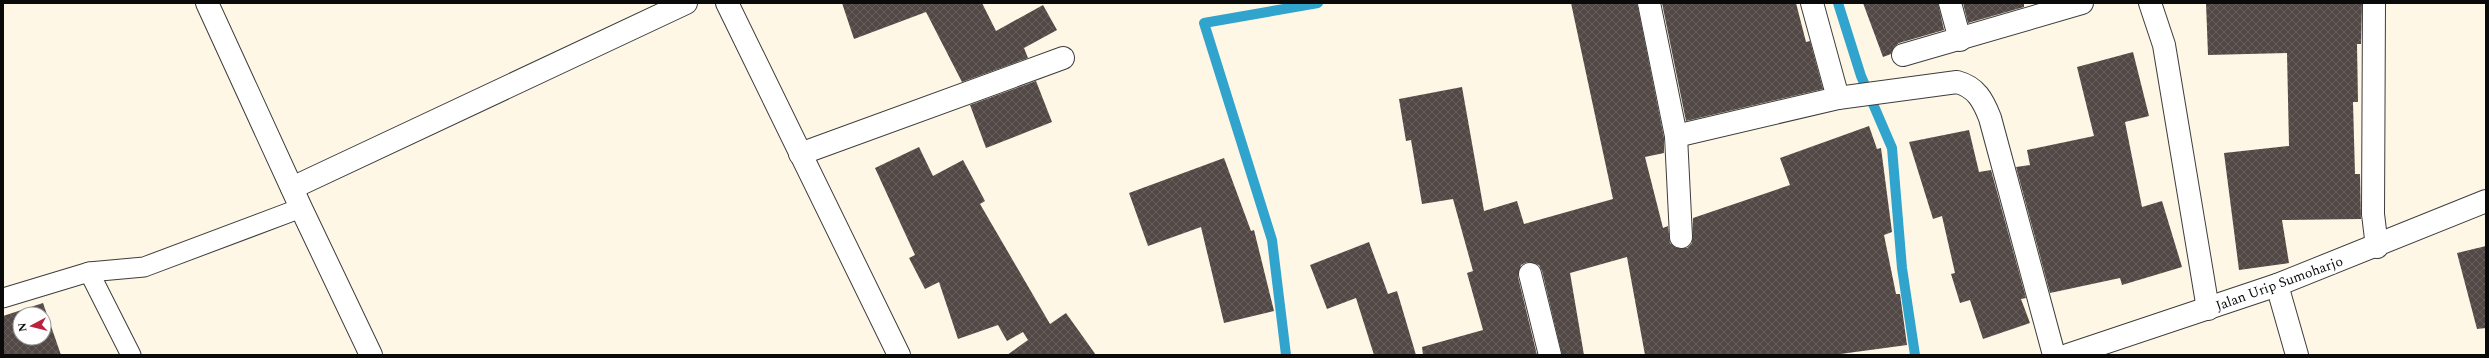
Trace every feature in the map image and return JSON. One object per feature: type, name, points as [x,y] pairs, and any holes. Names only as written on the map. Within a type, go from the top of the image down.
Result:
[{"type":"street","points":[[207,3],[301,208],[371,355]]},
{"type":"street","points":[[292,188],[686,3]]},
{"type":"street","points":[[727,3],[899,355]]},
{"type":"street","points":[[1649,3],[1676,136],[1681,237]]},
{"type":"street","points":[[1812,3],[1848,96]]},
{"type":"street","points":[[1950,3],[1960,40]]},
{"type":"street","points":[[1903,55],[1960,40],[2082,3]]},
{"type":"street","points":[[2150,3],[2164,45],[2208,309]]},
{"type":"street","points":[[2164,45],[2166,3]]},
{"type":"street","points":[[2374,3],[2373,214],[2376,247]]},
{"type":"street","points":[[800,154],[1063,58]]},
{"type":"street","points":[[1676,136],[1848,96],[1957,82],[1967,85],[1976,92],[1983,102],[1990,118],[2054,355]]},
{"type":"street","name":"Jalan Urip Sumoharjo","points":[[2068,355],[2277,285],[2376,247],[2486,201]]},
{"type":"street","points":[[1530,274],[1550,355]]},
{"type":"street","points":[[2277,285],[2297,355]]},
{"type":"lane","points":[[3,298],[89,272],[144,267],[301,208]]},
{"type":"lane","points":[[89,272],[131,355]]},
{"type":"building","points":[[842,3],[982,3],[996,31],[1043,5],[1057,30],[1024,48],[1028,58],[962,82],[926,12],[854,39]]},
{"type":"building","points":[[1571,3],[1637,3],[1664,138],[1664,153],[1645,157],[1663,228],[1668,226],[1670,243],[1676,248],[1687,248],[1692,243],[1693,218],[1790,185],[1780,158],[1869,126],[1877,149],[1881,148],[1892,232],[1884,235],[1896,294],[1900,294],[1907,345],[1833,355],[1645,355],[1627,257],[1570,273],[1584,355],[1562,355],[1542,271],[1539,265],[1527,262],[1521,265],[1518,277],[1537,355],[1423,355],[1422,347],[1483,330],[1467,273],[1473,271],[1453,199],[1422,204],[1411,140],[1406,141],[1399,99],[1462,87],[1484,211],[1517,201],[1524,224],[1613,199]]},
{"type":"building","points":[[1662,3],[1796,3],[1806,42],[1810,41],[1823,89],[1686,121]]},
{"type":"building","points":[[1863,3],[1938,3],[1944,30],[1899,43],[1894,47],[1891,54],[1883,57]]},
{"type":"building","points":[[1963,3],[2024,3],[2024,7],[1968,23]]},
{"type":"building","points":[[2206,3],[2362,3],[2361,44],[2357,44],[2358,102],[2353,102],[2355,174],[2360,174],[2361,219],[2282,220],[2289,263],[2239,270],[2224,153],[2289,146],[2287,53],[2208,55]]},
{"type":"building","points":[[2133,52],[2149,116],[2125,122],[2142,207],[2162,201],[2182,267],[2122,285],[2120,278],[2050,293],[2016,167],[2030,165],[2027,150],[2094,136],[2077,67]]},
{"type":"building","points":[[1036,81],[1052,122],[986,148],[970,105]]},
{"type":"building","points":[[1969,130],[1979,172],[1991,170],[2026,298],[2021,299],[2030,323],[1983,339],[1970,300],[1960,303],[1951,274],[1955,273],[1942,216],[1933,219],[1909,142]]},
{"type":"building","points":[[919,147],[933,176],[963,160],[985,201],[980,204],[1050,324],[1066,313],[1096,355],[1007,355],[1028,340],[1023,332],[1007,341],[998,325],[958,339],[939,282],[925,289],[909,258],[915,255],[875,168]]},
{"type":"building","points":[[1224,158],[1251,231],[1254,230],[1274,311],[1224,323],[1201,227],[1148,246],[1129,193]]},
{"type":"building","points":[[1369,242],[1388,294],[1397,291],[1416,355],[1374,355],[1356,298],[1327,309],[1310,265]]},
{"type":"building","points":[[2486,246],[2486,328],[2477,329],[2457,253]]},
{"type":"building","points":[[43,303],[44,306],[34,306]]},
{"type":"building","points":[[12,313],[12,346],[52,346],[52,329],[61,355],[3,355],[3,316]]},
{"type":"waterway","points":[[1286,355],[1272,240],[1204,23],[1318,3]]},
{"type":"waterway","points":[[1838,3],[1861,76],[1892,148],[1902,268],[1915,355]]}]
